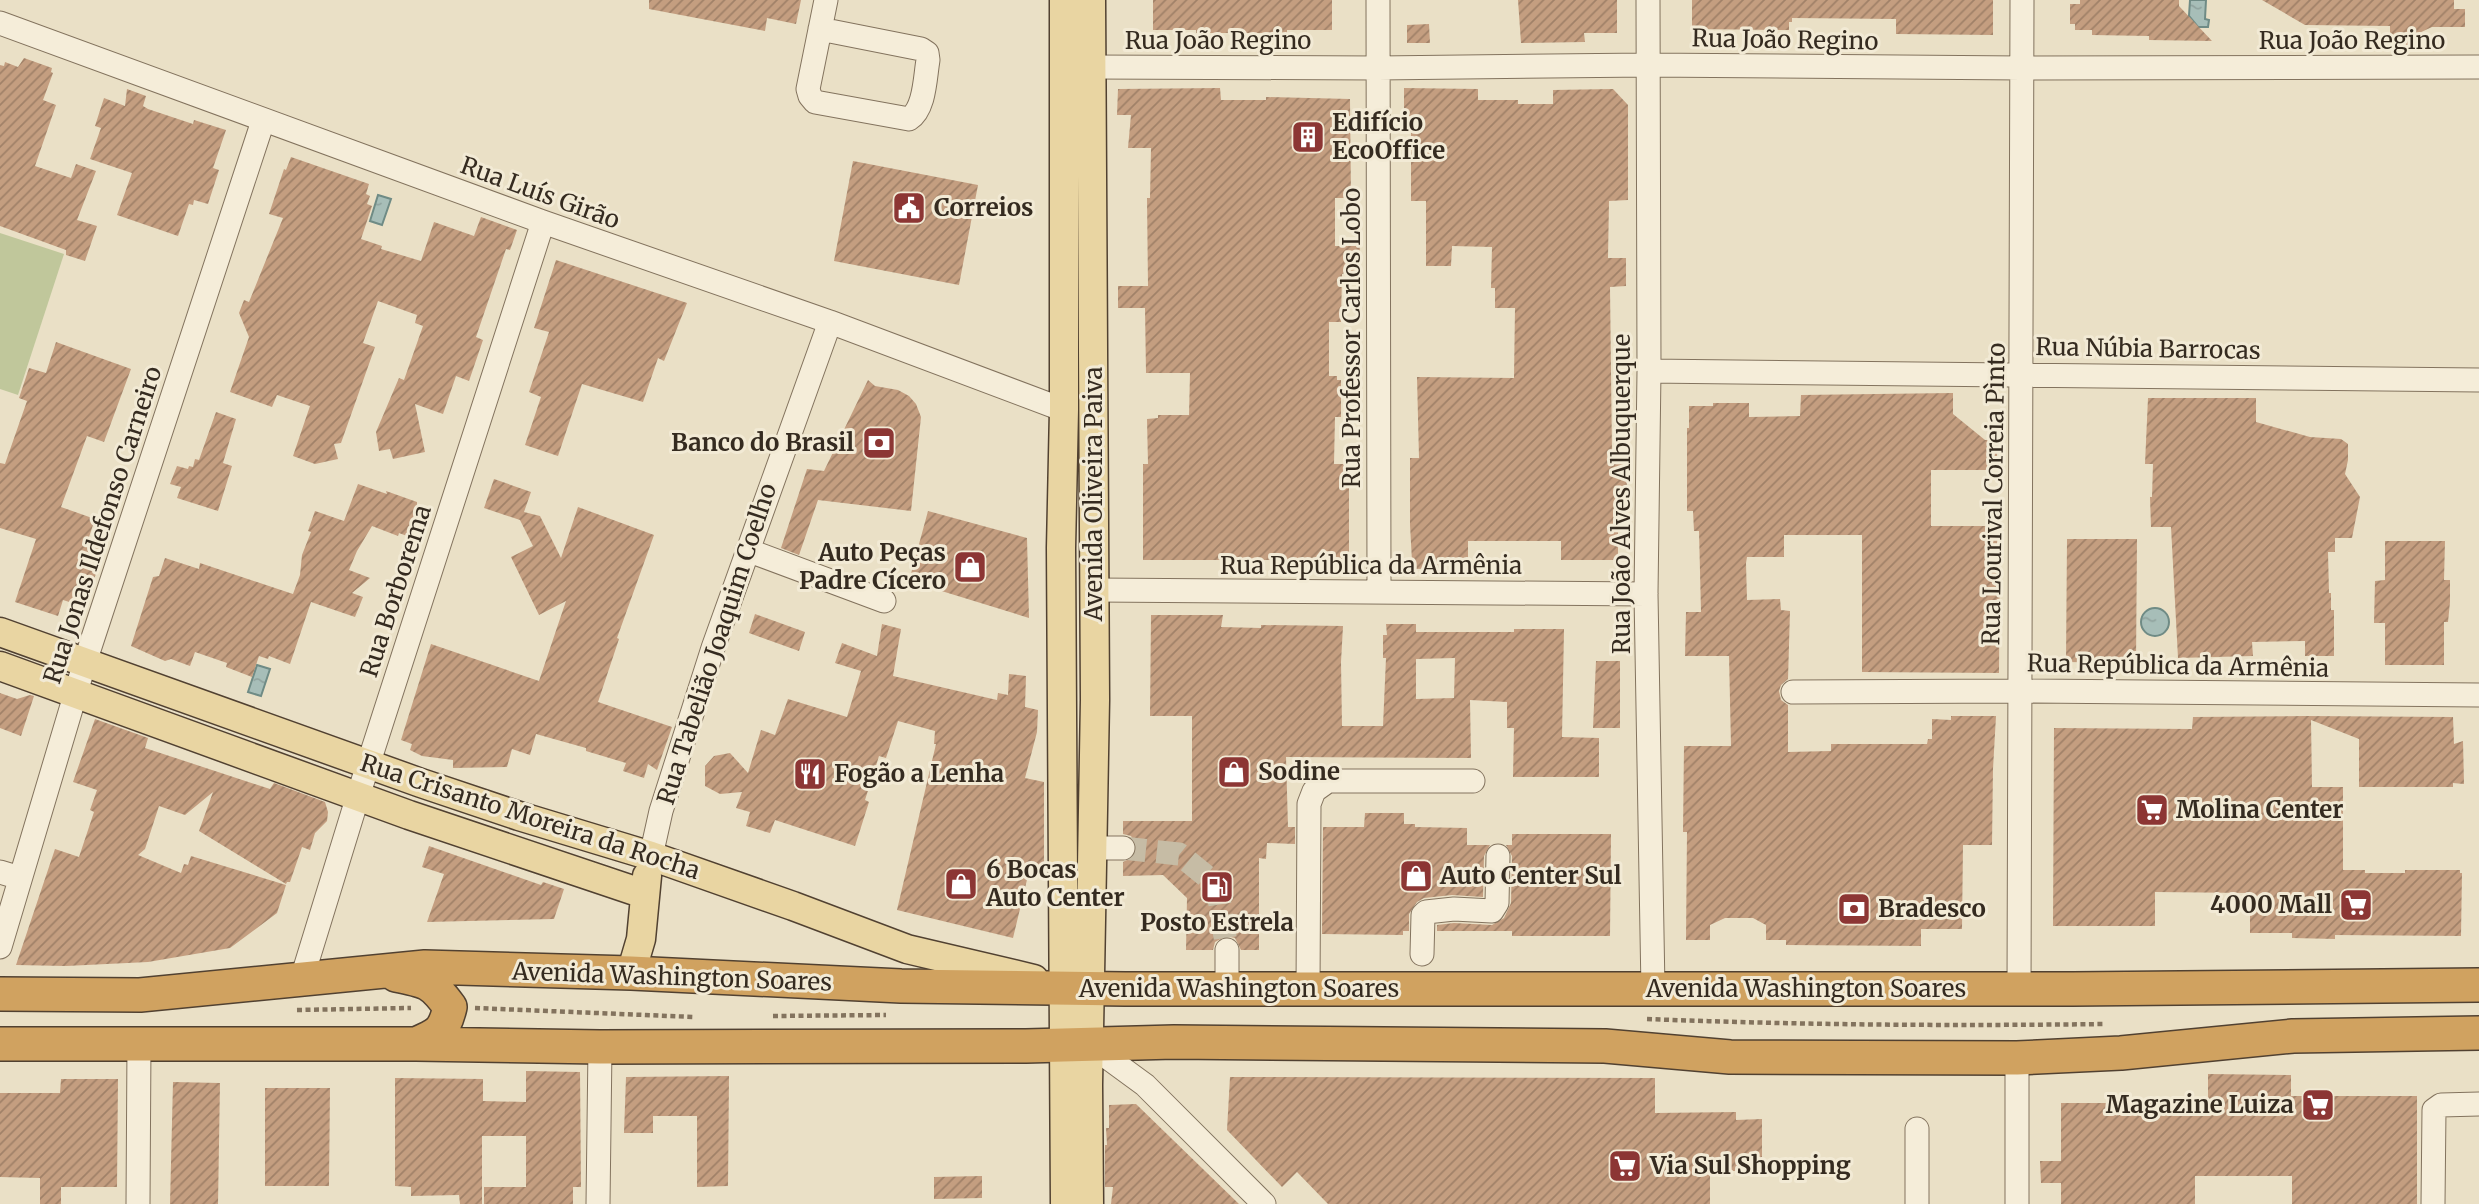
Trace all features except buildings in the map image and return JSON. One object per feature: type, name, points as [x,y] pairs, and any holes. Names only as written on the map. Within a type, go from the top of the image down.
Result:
[{"type":"highway","name":"Avenida Washington Soares","points":[[0,994],[140,995],[425,967],[631,973],[901,986],[1227,990],[2018,989],[2479,985]]},
{"type":"highway","points":[[374,971],[420,979],[436,988],[450,1007],[445,1027],[436,1035],[416,1044]]},
{"type":"highway","points":[[0,1044],[600,1047],[1187,1042],[1605,1046],[1730,1057],[2017,1058],[2121,1053],[2292,1036],[2479,1033]]},
{"type":"main road","name":"Avenida Oliveira Paiva","points":[[1064,0],[1064,410],[1061,548],[1077,988]]},
{"type":"main road","name":"Avenida Oliveira Paiva","points":[[1077,988],[1092,848],[1095,700],[1091,0]]},
{"type":"main road","name":"Rua Crisanto Moreira da Rocha","points":[[0,632],[519,816],[651,856],[907,949],[1077,988]]},
{"type":"main road","name":"Rua Crisanto Moreira da Rocha","points":[[0,666],[358,796],[644,894]]},
{"type":"main road","name":"Rua Tabelião Joaquim Coelho","points":[[631,973],[641,939],[644,894],[651,856]]},
{"type":"main road","points":[[1065,1204],[1076,1045],[1077,988]]},
{"type":"main road","points":[[1076,1045],[1089,1204]]},
{"type":"street","points":[[820,29],[920,49],[927,53],[919,107],[915,115],[909,119],[815,102],[810,96],[808,89],[820,29],[826,0]]},
{"type":"street","name":"Rua Professor Carlos Lobo","points":[[1378,0],[1379,592]]},
{"type":"street","name":"Rua João Alves Albuquerque","points":[[1648,0],[1649,371],[1646,594],[1653,989]]},
{"type":"street","name":"Rua Lourival Correia Pìnto","points":[[2018,989],[2022,0]]},
{"type":"street","name":"Rua Luís Girão","points":[[0,23],[543,222],[830,322],[1064,410]]},
{"type":"street","name":"Rua João Regino","points":[[1091,67],[2479,67]]},
{"type":"street","name":"Rua Jonas Ildefonso Carneiro","points":[[0,947],[10,875],[75,692],[263,121]]},
{"type":"street","name":"Rua Borborema","points":[[302,978],[543,222]]},
{"type":"street","name":"Rua Tabelião Joaquim Coelho","points":[[651,856],[661,811],[747,550],[830,322]]},
{"type":"street","name":"Rua Núbia Barrocas","points":[[1649,371],[2479,380]]},
{"type":"street","points":[[747,550],[884,601]]},
{"type":"street","name":"Rua República da Armênia","points":[[1095,590],[1646,594]]},
{"type":"street","name":"Rua República da Armênia","points":[[1793,692],[2479,695]]},
{"type":"street","points":[[1308,990],[1309,804],[1314,791],[1328,780],[1473,781]]},
{"type":"street","points":[[1092,848],[1123,848]]},
{"type":"street","points":[[1422,954],[1423,915],[1426,912],[1454,909],[1492,911],[1497,903],[1498,856]]},
{"type":"street","points":[[1227,950],[1227,990]]},
{"type":"street","points":[[138,1204],[139,1043]]},
{"type":"street","points":[[1076,1045],[1145,1084],[1264,1204]]},
{"type":"street","points":[[598,1204],[600,1047]]},
{"type":"street","points":[[2017,1058],[2017,1204]]},
{"type":"street","points":[[2432,1204],[2434,1110],[2441,1105],[2479,1104]]},
{"type":"street","points":[[1917,1129],[1917,1204]]},
{"type":"green space","points":[[0,233],[64,254],[18,395],[0,389]]},
{"type":"water","points":[[2190,0],[2206,0],[2205,19],[2209,20],[2208,27],[2198,27],[2189,16]]},
{"type":"water","points":[[378,195],[391,199],[382,225],[370,221]]},
{"type":"water","points":[[2155,608],[2165,612],[2169,622],[2165,632],[2155,636],[2145,632],[2141,622],[2145,612]]},
{"type":"water","points":[[257,665],[270,669],[261,696],[248,692]]},
{"type":"tunnel","points":[[1123,848],[1179,854],[1217,885],[1227,950]]},
{"type":"place","name":"Edifício EcoOffice","points":[[1308,137]]},
{"type":"place","name":"Correios","points":[[909,208]]},
{"type":"place","name":"Banco do Brasil","points":[[879,443]]},
{"type":"place","name":"Auto Peças Padre Cícero","points":[[970,567]]},
{"type":"place","name":"Sodine","points":[[1234,772]]},
{"type":"place","name":"Fogão a Lenha","points":[[810,774]]},
{"type":"place","name":"Molina Center","points":[[2152,810]]},
{"type":"place","name":"Auto Center Sul","points":[[1416,876]]},
{"type":"place","name":"6 Bocas Auto Center","points":[[961,884]]},
{"type":"place","name":"Posto Estrela","points":[[1217,887]]},
{"type":"place","name":"4000 Mall","points":[[2356,905]]},
{"type":"place","name":"Bradesco","points":[[1854,909]]},
{"type":"place","name":"Magazine Luiza","points":[[2318,1105]]},
{"type":"place","name":"Via Sul Shopping","points":[[1625,1166]]}]
